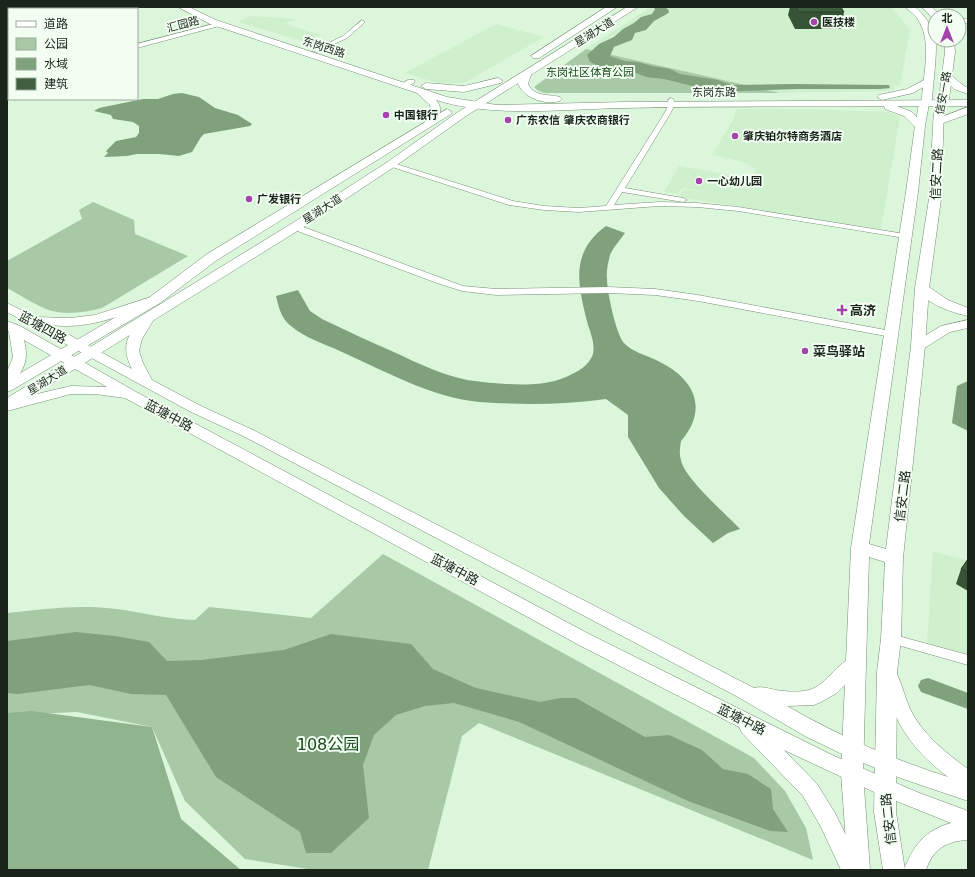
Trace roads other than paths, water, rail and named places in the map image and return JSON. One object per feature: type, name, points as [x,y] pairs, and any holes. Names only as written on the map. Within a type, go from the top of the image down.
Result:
[{"type":"main road","name":"东岗西路","points":[[182,7],[221,24],[408,84],[472,102]]},
{"type":"main road","name":"东岗西路","points":[[192,7],[219,19],[408,84]]},
{"type":"main road","name":"星湖大道","points":[[7,387],[62,355],[85,350],[147,319],[294,227],[390,165],[498,81],[612,7]]},
{"type":"main road","name":"星湖大道","points":[[7,406],[75,363],[85,350],[212,258],[431,122],[526,75],[633,7]]},
{"type":"main road","name":"信安一路","points":[[910,7],[921,17],[930,36],[930,62],[926,101],[920,126]]},
{"type":"main road","name":"信安一路","points":[[938,122],[947,77],[949,48]]},
{"type":"main road","points":[[930,62],[948,65]]},
{"type":"main road","points":[[526,75],[523,81],[527,92],[547,98],[582,101]]},
{"type":"main road","points":[[947,77],[957,87],[968,92]]},
{"type":"main road","points":[[422,88],[464,89],[498,81]]},
{"type":"main road","points":[[869,101],[910,91],[928,81]]},
{"type":"main road","points":[[422,88],[436,106],[436,112],[431,122]]},
{"type":"main road","name":"东岗东路","points":[[942,101],[968,98]]},
{"type":"main road","points":[[869,101],[904,112],[911,116],[920,126]]},
{"type":"main road","name":"东岗东路","points":[[472,102],[942,101],[968,103]]},
{"type":"main road","name":"东岗东路","points":[[472,102],[497,108],[672,102]]},
{"type":"main road","points":[[938,122],[968,110]]},
{"type":"main road","name":"信安二路","points":[[894,870],[885,812],[884,787],[887,672],[891,639],[894,558],[918,346],[922,288],[935,199],[938,122]]},
{"type":"main road","name":"信安二路","points":[[859,870],[852,773],[860,548],[920,126]]},
{"type":"main road","points":[[411,134],[419,135],[425,139]]},
{"type":"main road","points":[[915,166],[936,169]]},
{"type":"main road","points":[[922,288],[954,309],[968,312]]},
{"type":"main road","points":[[30,319],[66,323],[90,321],[155,300]]},
{"type":"main road","name":"蓝塘四路","points":[[7,307],[85,350]]},
{"type":"main road","points":[[147,319],[131,349],[134,361],[147,383]]},
{"type":"main road","points":[[918,346],[946,329],[968,324]]},
{"type":"main road","points":[[7,382],[21,361],[21,354],[11,327]]},
{"type":"main road","name":"蓝塘四路","points":[[11,327],[62,355]]},
{"type":"main road","name":"蓝塘中路","points":[[85,350],[147,383],[248,433],[745,692],[824,736],[885,763],[968,792]]},
{"type":"main road","name":"蓝塘中路","points":[[62,355],[133,396],[585,640],[625,657],[742,720],[852,773],[925,805],[968,820]]},
{"type":"main road","points":[[7,406],[71,390],[95,390],[133,396]]},
{"type":"main road","points":[[229,448],[233,441],[248,433]]},
{"type":"main road","points":[[860,548],[894,558]]},
{"type":"main road","points":[[520,605],[532,601],[538,594],[538,584]]},
{"type":"main road","points":[[745,692],[784,699],[814,697],[830,688],[855,663]]},
{"type":"main road","points":[[887,672],[901,710],[910,726],[924,744],[945,764],[968,780]]},
{"type":"main road","points":[[742,720],[810,790],[828,820],[852,870]]},
{"type":"main road","points":[[915,870],[924,850],[930,842],[948,833],[968,831]]},
{"type":"street","points":[[315,51],[345,37],[362,22]]},
{"type":"street","name":"汇园路","points":[[138,41],[203,24],[221,24]]},
{"type":"street","name":"汇园路","points":[[138,46],[221,24]]},
{"type":"street","points":[[608,208],[672,102]]},
{"type":"street","points":[[390,165],[512,203],[544,208],[579,210],[659,204],[697,205],[738,209]]},
{"type":"street","points":[[620,189],[905,236]]},
{"type":"street","points":[[294,227],[462,288],[496,292],[637,290],[677,295],[891,334]]},
{"type":"street","points":[[891,639],[968,660]]},
{"type":"water","points":[[653,7],[664,7],[668,9],[669,12],[654,21],[646,30],[635,33],[632,40],[614,47],[610,56],[625,61],[638,62],[670,69],[680,74],[718,80],[732,85],[889,85],[890,88],[717,92],[664,79],[646,77],[628,70],[601,67],[590,62],[587,55],[599,44],[614,37],[641,17],[652,14],[655,9]]},
{"type":"water","points":[[182,93],[199,97],[215,108],[238,115],[252,124],[250,126],[204,134],[192,152],[179,156],[137,154],[104,157],[108,153],[106,151],[116,141],[136,137],[139,133],[139,126],[133,122],[113,119],[111,115],[94,111],[99,108],[143,99],[158,99],[173,94]]},
{"type":"water","points":[[606,226],[625,233],[610,255],[607,273],[610,303],[621,338],[631,349],[669,367],[680,375],[688,384],[696,405],[695,416],[690,428],[681,441],[681,460],[684,468],[697,486],[740,529],[728,533],[713,543],[684,516],[659,488],[628,437],[628,415],[606,399],[542,404],[511,404],[479,402],[443,395],[408,382],[302,334],[285,320],[279,309],[276,296],[298,290],[310,311],[322,319],[431,369],[467,380],[482,382],[529,384],[552,382],[578,371],[589,362],[593,354],[592,339],[581,297],[579,271],[581,259],[586,247],[594,236]]},
{"type":"water","points":[[968,381],[968,431],[952,423],[957,386]]},
{"type":"water","points":[[76,632],[115,636],[149,642],[167,661],[201,660],[284,650],[331,634],[411,644],[433,669],[476,688],[540,702],[560,698],[576,698],[645,737],[669,735],[702,750],[723,769],[748,774],[771,789],[773,809],[788,832],[770,831],[688,801],[519,722],[454,703],[425,706],[396,715],[374,735],[363,765],[369,818],[331,853],[306,853],[300,832],[216,777],[166,695],[131,694],[89,685],[18,694],[7,693],[7,641]]},
{"type":"waterway","points":[[928,686],[968,701]]},
{"type":"place","name":"医技楼","points":[[814,22]]},
{"type":"place","name":"中国银行","points":[[386,115]]},
{"type":"place","name":"广东农信 肇庆农商银行","points":[[508,120]]},
{"type":"place","name":"肇庆铂尔特商务酒店","points":[[735,136]]},
{"type":"place","name":"一心幼儿园","points":[[699,181]]},
{"type":"place","name":"广发银行","points":[[249,199]]},
{"type":"place","name":"高济","points":[[842,310]]},
{"type":"place","name":"菜鸟驿站","points":[[805,351]]},
{"type":"park label","name":"东岗社区体育公园","points":[[590,72]]},
{"type":"park label","name":"108公园","points":[[328,744]]}]
